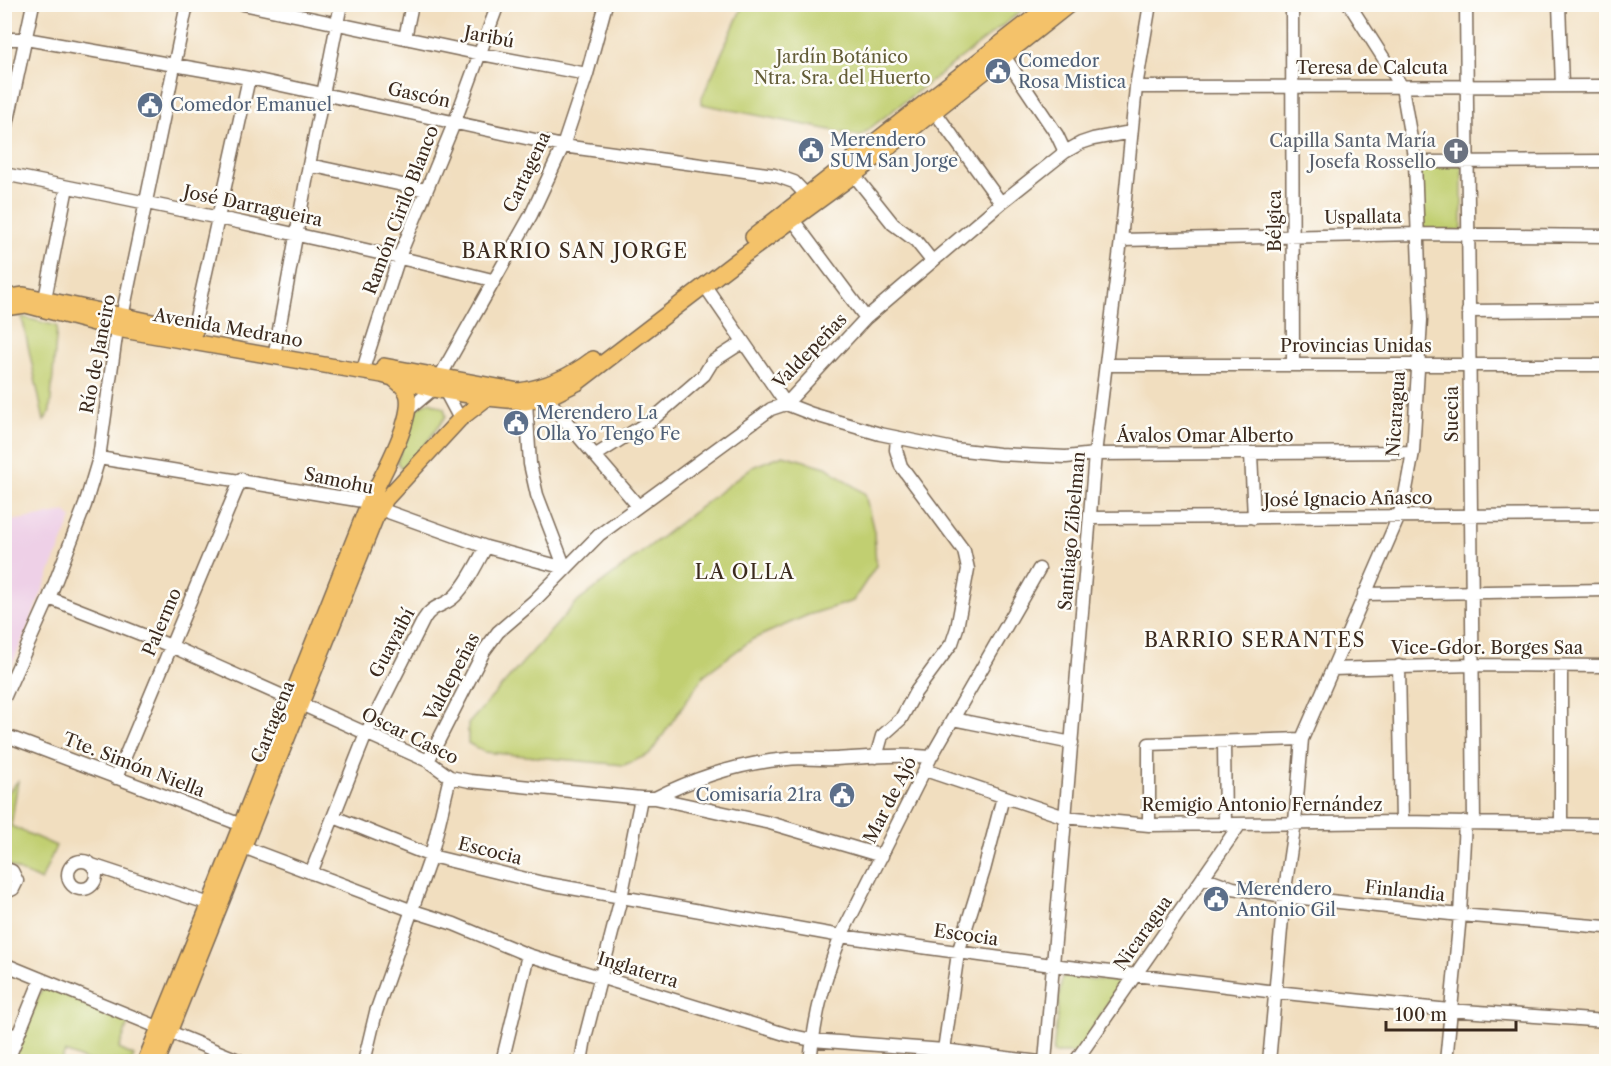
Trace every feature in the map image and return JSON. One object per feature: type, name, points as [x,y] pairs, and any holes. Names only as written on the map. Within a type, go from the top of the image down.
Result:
[{"type":"main road","points":[[439,385],[487,399],[526,402],[547,398],[577,383],[793,220],[811,200],[854,175],[1051,4]]},
{"type":"main road","points":[[439,385],[519,391],[538,388],[558,380],[588,362],[811,200],[1070,4]]},
{"type":"main road","name":"Avenida Medrano","points":[[4,298],[24,295],[45,299],[120,323],[193,331],[274,352],[365,363],[439,385]]},
{"type":"main road","name":"Avenida Medrano","points":[[4,308],[26,305],[439,385]]},
{"type":"main road","points":[[392,377],[408,396],[408,410]]},
{"type":"main road","name":"Cartagena","points":[[375,506],[386,499],[460,419],[487,399]]},
{"type":"main road","name":"Cartagena","points":[[157,1062],[165,1029],[375,506],[408,410]]},
{"type":"main road","points":[[389,462],[395,473],[410,474]]},
{"type":"main road","name":"Cartagena","points":[[215,905],[243,846],[246,826]]},
{"type":"main road","name":"Cartagena","points":[[145,1062],[165,1029]]},
{"type":"street","points":[[4,139],[33,4]]},
{"type":"street","name":"Río de Janeiro","points":[[4,698],[49,598],[85,505],[99,458],[120,323],[187,4]]},
{"type":"street","name":"Jaribú","points":[[243,4],[587,74]]},
{"type":"street","points":[[274,352],[341,4]]},
{"type":"street","points":[[405,38],[412,4]]},
{"type":"street","name":"Ramón Cirilo Blanco","points":[[365,363],[399,257],[455,121],[498,4]]},
{"type":"street","name":"Cartagena","points":[[408,410],[439,385],[492,280],[531,215],[563,146],[587,74],[606,4]]},
{"type":"street","name":"Santiago Zibelman","points":[[1045,1062],[1095,454],[1121,240],[1136,87],[1150,4]]},
{"type":"street","name":"Bélgica","points":[[1292,4],[1293,364]]},
{"type":"street","name":"Nicaragua","points":[[1269,1062],[1284,896],[1295,822],[1302,740],[1399,516],[1413,452],[1422,320],[1415,162],[1402,87],[1349,4]]},
{"type":"street","name":"Suecia","points":[[1446,1062],[1449,1010],[1470,822],[1471,591],[1466,4]]},
{"type":"street","points":[[1559,4],[1562,86]]},
{"type":"street","name":"Gascón","points":[[4,39],[26,39],[249,78],[563,146],[774,175],[794,182],[811,200]]},
{"type":"street","points":[[1004,56],[1058,135],[1065,152]]},
{"type":"street","points":[[193,331],[249,78]]},
{"type":"street","name":"Teresa de Calcuta","points":[[1136,87],[1606,86]]},
{"type":"street","points":[[939,102],[1001,203]]},
{"type":"street","name":"Valdepeñas","points":[[428,761],[484,651],[498,632],[534,601],[599,535],[771,409],[786,404],[866,318],[1001,203],[1065,152],[1093,139],[1131,132]]},
{"type":"street","points":[[1415,162],[1606,161]]},
{"type":"street","points":[[309,165],[426,190]]},
{"type":"street","name":"José Darragueira","points":[[4,174],[219,216],[492,280]]},
{"type":"street","points":[[854,175],[893,224],[916,241],[932,261]]},
{"type":"street","points":[[45,299],[68,187]]},
{"type":"street","points":[[793,220],[866,318]]},
{"type":"street","name":"Uspallata","points":[[1121,240],[1419,234],[1606,236]]},
{"type":"street","points":[[705,286],[786,404]]},
{"type":"street","points":[[1468,311],[1606,310]]},
{"type":"street","points":[[596,455],[653,419],[704,375],[712,362],[742,342]]},
{"type":"street","name":"Provincias Unidas","points":[[1106,364],[1606,365]]},
{"type":"street","points":[[439,385],[451,400],[460,419]]},
{"type":"street","points":[[547,398],[568,426],[596,455],[638,506]]},
{"type":"street","points":[[526,402],[532,474],[537,495],[565,568]]},
{"type":"street","name":"Ávalos Omar Alberto","points":[[786,404],[812,414],[897,438],[954,449],[999,454],[1066,457],[1095,454],[1413,452]]},
{"type":"street","points":[[876,757],[882,736],[901,719],[915,693],[952,643],[968,569],[964,551],[901,466],[896,450],[897,438]]},
{"type":"street","points":[[1251,454],[1254,518]]},
{"type":"street","name":"Samohu","points":[[99,458],[241,479],[375,506],[486,547],[565,568]]},
{"type":"street","name":"Palermo","points":[[116,778],[241,479]]},
{"type":"street","name":"José Ignacio Añasco","points":[[1090,518],[1606,515]]},
{"type":"street","name":"Guayaibí","points":[[312,873],[366,734],[429,611],[452,600],[460,591],[486,547]]},
{"type":"street","name":"Mar de Ajó","points":[[810,1062],[817,1008],[829,966],[841,936],[931,757],[1039,569]]},
{"type":"street","points":[[1364,594],[1606,590]]},
{"type":"street","name":"Oscar Casco","points":[[49,598],[171,646],[296,701],[428,761],[450,777],[470,781],[655,798],[770,823],[882,856]]},
{"type":"street","name":"Vice-Gdor. Borges Saa","points":[[1332,669],[1471,665],[1606,666]]},
{"type":"street","points":[[1399,666],[1402,822]]},
{"type":"street","points":[[1561,824],[1562,666]]},
{"type":"street","points":[[953,718],[1072,743]]},
{"type":"street","name":"Tte. Simón Niella","points":[[4,735],[246,826]]},
{"type":"street","points":[[1149,825],[1149,744],[1302,740]]},
{"type":"street","points":[[1224,742],[1225,824]]},
{"type":"street","points":[[655,798],[711,773],[788,759],[909,755],[931,757]]},
{"type":"street","name":"Remigio Antonio Fernández","points":[[925,770],[1065,818],[1149,825],[1470,822],[1606,825]]},
{"type":"street","points":[[364,1062],[376,1012],[431,856],[450,777]]},
{"type":"street","points":[[937,1054],[958,952],[1004,796]]},
{"type":"street","points":[[581,1062],[585,1038],[621,898],[641,798]]},
{"type":"street","name":"Escocia","points":[[334,817],[431,856],[543,883],[841,936],[1275,992],[1449,1010],[1606,1021]]},
{"type":"street","name":"Nicaragua","points":[[1075,1062],[1240,824]]},
{"type":"street","name":"Inglaterra","points":[[243,846],[413,911],[454,924],[528,955],[788,1035],[812,1040],[937,1054],[1039,1062]]},
{"type":"street","points":[[92,865],[215,905]]},
{"type":"street","points":[[4,868],[12,871],[16,881],[13,889],[4,893]]},
{"type":"street","name":"Finlandia","points":[[1203,876],[1233,888],[1284,896],[1460,915],[1606,927]]},
{"type":"street","points":[[502,1062],[528,955]]},
{"type":"street","points":[[4,964],[243,1062]]},
{"type":"street","points":[[7,1062],[40,979]]},
{"type":"street","points":[[4,1032],[17,1036]]},
{"type":"shaded area","points":[[65,512],[72,518],[5,683],[5,522]]},
{"type":"green space","name":"Jardín Botánico Ntra. Sra. del Huerto","points":[[743,4],[1029,5],[860,136],[701,104]]},
{"type":"green space","points":[[1462,165],[1462,231],[1423,231],[1419,166]]},
{"type":"green space","points":[[22,317],[57,326],[50,411],[44,421]]},
{"type":"green space","points":[[430,402],[444,408],[446,416],[407,469],[402,469],[397,462],[415,411]]},
{"type":"green space","name":"LA OLLA","points":[[783,455],[826,467],[865,494],[874,532],[876,566],[853,601],[808,615],[753,639],[704,675],[650,754],[624,765],[484,752],[468,743],[468,724],[575,604],[752,467]]},
{"type":"green space","points":[[18,781],[11,826],[56,846],[41,881],[5,864],[5,796]]},
{"type":"green space","points":[[1062,976],[1121,982],[1077,1053],[1053,1053]]},
{"type":"green space","points":[[43,986],[129,1021],[119,1049],[134,1056],[132,1061],[87,1061],[65,1052],[61,1061],[13,1062]]},
{"type":"place","name":"Comedor Rosa Mistica","points":[[998,71]]},
{"type":"place","name":"Comedor Emanuel","points":[[150,105]]},
{"type":"place","name":"Merendero SUM San Jorge","points":[[811,150]]},
{"type":"place","name":"Capilla Santa María Josefa Rossello","points":[[1456,151]]},
{"type":"place","name":"Merendero La Olla Yo Tengo Fe","points":[[516,423]]},
{"type":"place","name":"Comisaría 21ra","points":[[842,795]]},
{"type":"place","name":"Merendero Antonio Gil","points":[[1216,899]]},
{"type":"district","name":"BARRIO SAN JORGE","points":[[575,251]]},
{"type":"district","name":"LA OLLA","points":[[745,572]]},
{"type":"district","name":"BARRIO SERANTES","points":[[1255,640]]}]
